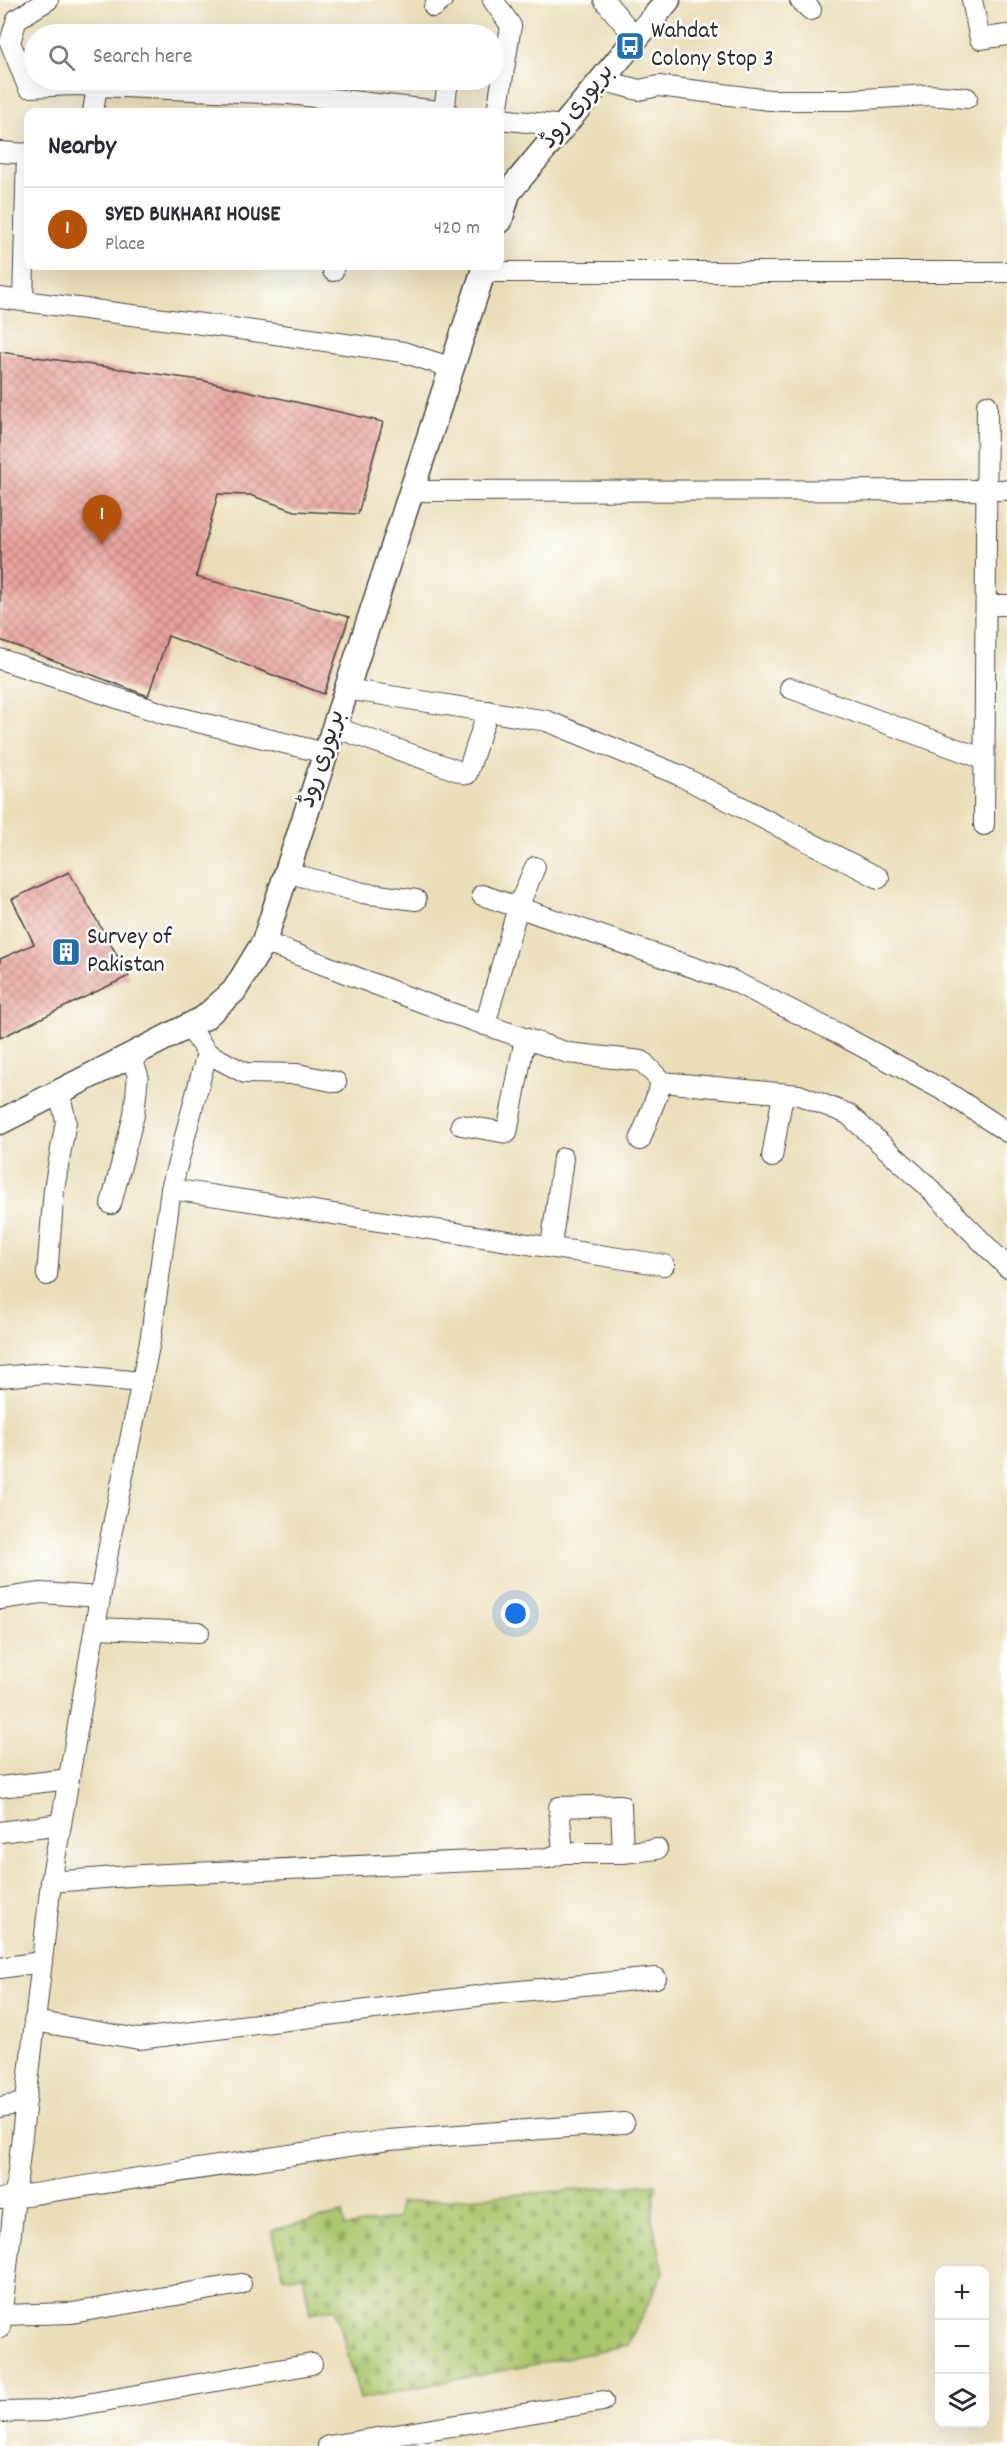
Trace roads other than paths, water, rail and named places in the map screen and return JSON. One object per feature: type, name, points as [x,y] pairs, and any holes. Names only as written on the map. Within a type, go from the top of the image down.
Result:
[{"type":"main road","name":"بریوری روڈ","points":[[504,204],[508,193],[668,0]]},
{"type":"main road","name":"بریوری روڈ","points":[[0,1122],[204,1018],[234,992],[264,942],[484,270]]},
{"type":"street","points":[[24,77],[10,42],[17,19],[47,0]]},
{"type":"street","points":[[493,0],[511,26],[504,69]]},
{"type":"street","points":[[604,0],[636,38]]},
{"type":"street","points":[[972,0],[980,39],[1007,35]]},
{"type":"street","points":[[601,80],[639,90],[659,86],[769,100],[848,100],[928,95],[967,98]]},
{"type":"street","points":[[93,108],[96,90]]},
{"type":"street","points":[[192,90],[289,94],[410,108]]},
{"type":"street","points":[[444,108],[447,90]]},
{"type":"street","points":[[498,108],[501,90]]},
{"type":"street","points":[[504,119],[563,126]]},
{"type":"street","points":[[0,152],[24,153]]},
{"type":"street","points":[[504,269],[1007,272]]},
{"type":"street","points":[[23,301],[24,270]]},
{"type":"street","points":[[0,298],[403,352],[452,368]]},
{"type":"street","points":[[984,825],[987,605],[997,490],[987,405]]},
{"type":"street","points":[[411,491],[997,490]]},
{"type":"street","points":[[987,605],[1007,605]]},
{"type":"street","points":[[0,659],[165,714],[325,753]]},
{"type":"street","points":[[790,688],[984,759]]},
{"type":"street","points":[[346,689],[547,721],[679,775],[879,878]]},
{"type":"street","points":[[334,727],[467,774],[488,711]]},
{"type":"street","points":[[485,1025],[518,908],[535,867]]},
{"type":"street","points":[[286,872],[363,893],[416,900]]},
{"type":"street","points":[[482,895],[733,981],[839,1034],[950,1094],[1007,1132]]},
{"type":"street","points":[[264,942],[485,1025],[568,1053],[642,1060],[662,1082],[800,1095],[848,1114],[924,1183],[1007,1267]]},
{"type":"street","points":[[189,1026],[207,1053],[245,1073],[297,1074],[336,1083]]},
{"type":"street","points":[[460,1125],[507,1133],[525,1038]]},
{"type":"street","points":[[207,1053],[171,1189],[151,1336],[100,1597],[51,1882],[25,2103],[7,2198],[1,2322],[72,2313],[241,2284]]},
{"type":"street","points":[[111,1204],[134,1115],[138,1075],[130,1056]]},
{"type":"street","points":[[640,1140],[662,1082]]},
{"type":"street","points":[[47,1275],[54,1189],[66,1121],[59,1092]]},
{"type":"street","points":[[772,1157],[783,1094]]},
{"type":"street","points":[[550,1247],[563,1158]]},
{"type":"street","points":[[171,1189],[664,1265]]},
{"type":"street","points":[[0,1377],[45,1373],[142,1382]]},
{"type":"street","points":[[0,1599],[41,1593],[100,1597]]},
{"type":"street","points":[[95,1628],[199,1632]]},
{"type":"street","points":[[0,1787],[69,1779]]},
{"type":"street","points":[[563,1853],[559,1807],[621,1805],[623,1853]]},
{"type":"street","points":[[0,1832],[61,1824]]},
{"type":"street","points":[[51,1882],[143,1875],[548,1858],[563,1853],[623,1853],[657,1849]]},
{"type":"street","points":[[0,1968],[41,1962]]},
{"type":"street","points":[[34,2021],[139,2039],[500,1993],[656,1978]]},
{"type":"street","points":[[0,2108],[25,2103]]},
{"type":"street","points":[[7,2198],[388,2140],[624,2123]]},
{"type":"street","points":[[0,2412],[47,2411],[312,2364]]},
{"type":"street","points":[[327,2446],[603,2401]]},
{"type":"place","name":"Wahdat Colony Stop 3","points":[[630,46]]},
{"type":"place","name":"SYED BUKHARI HOUSE","points":[[102,545]]},
{"type":"place","name":"Survey of Pakistan","points":[[66,952]]}]
